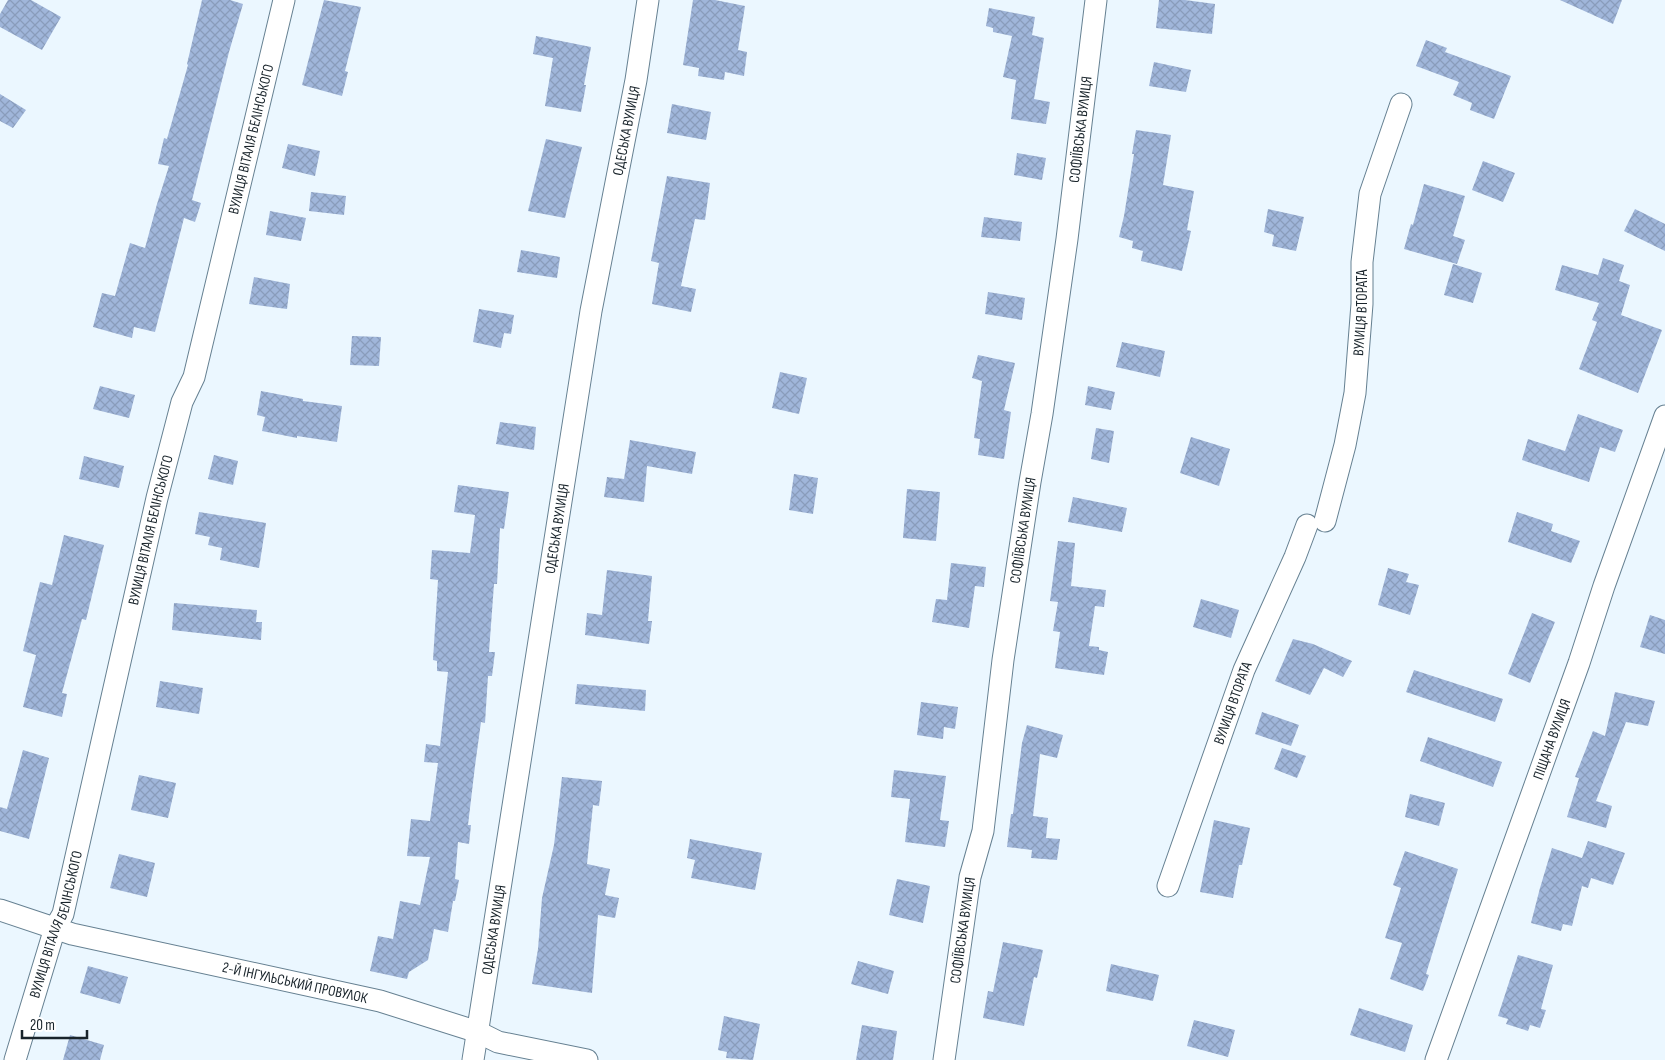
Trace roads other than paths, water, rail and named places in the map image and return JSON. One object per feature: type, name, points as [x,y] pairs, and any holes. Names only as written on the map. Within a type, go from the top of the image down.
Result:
[{"type":"street","name":"ВУЛИЦЯ ВІТАЛІЯ БЕЛІНСЬКОГО","points":[[15,1060],[55,928],[63,914],[157,498],[182,402],[194,377],[284,0]]},
{"type":"street","name":"ОДЕСЬКА ВУЛИЦЯ","points":[[474,1060],[591,311],[636,80],[648,0]]},
{"type":"street","name":"СОФІЇВСЬКА ВУЛИЦЯ","points":[[944,1060],[970,877],[983,831],[1005,650],[1067,239],[1096,0]]},
{"type":"street","name":"ВУЛИЦЯ ВТОРАТА","points":[[1168,886],[1244,670],[1295,557],[1316,523],[1345,445],[1355,393],[1362,304],[1362,262],[1370,194],[1400,104]]},
{"type":"street","name":"ПІЩАНА ВУЛИЦЯ","points":[[1436,1060],[1579,663],[1607,577],[1665,416]]},
{"type":"street","name":"2-Й ІНГУЛЬСЬКИЙ ПРОВУЛОК","points":[[0,910],[72,934],[380,1001],[478,1032],[498,1042],[587,1060]]}]
